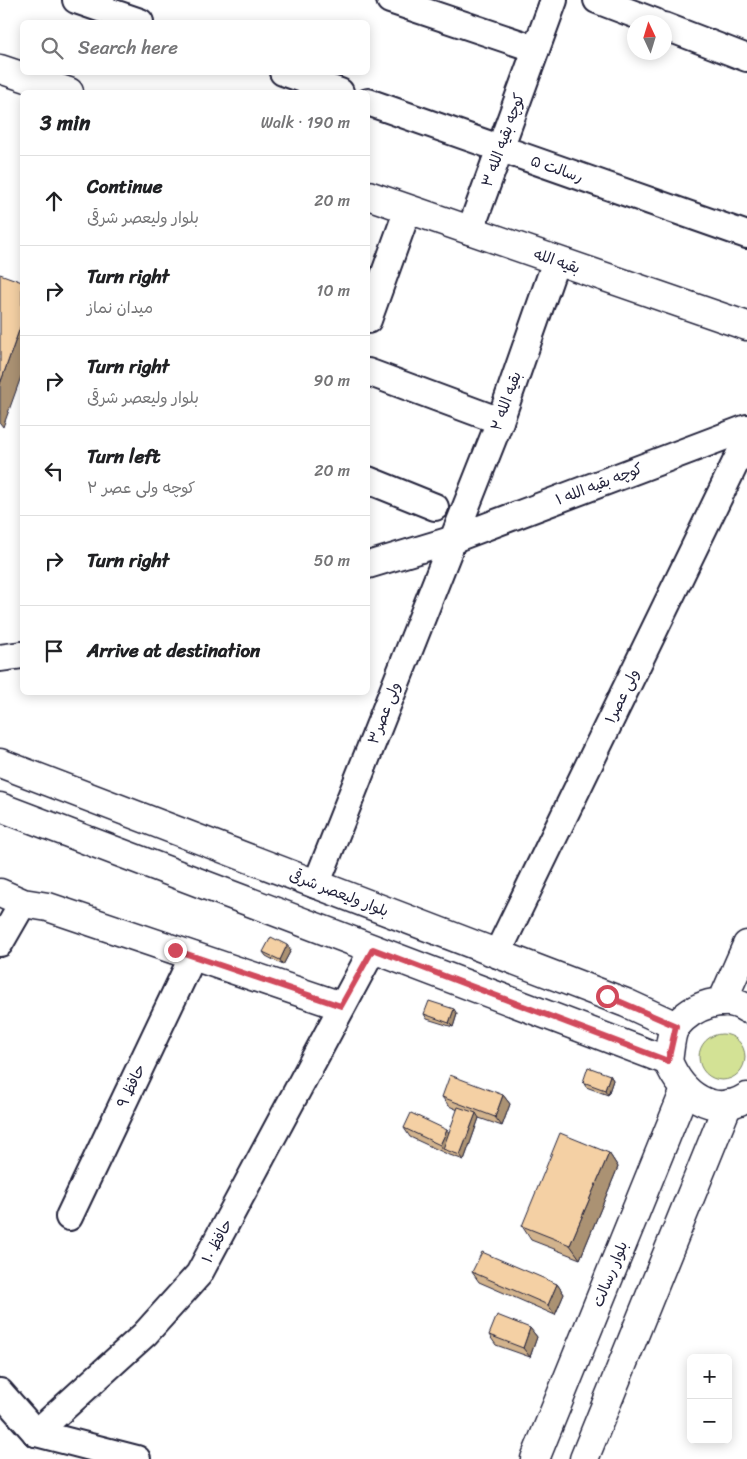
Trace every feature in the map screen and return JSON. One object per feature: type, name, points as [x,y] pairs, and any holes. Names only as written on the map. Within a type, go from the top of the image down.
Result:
[{"type":"main road","points":[[0,69],[63,90]]},
{"type":"main road","name":"بقیه الله","points":[[370,197],[747,326]]},
{"type":"main road","name":"بلوار ولیعصر شرقی","points":[[0,763],[626,1003],[676,1026]]},
{"type":"main road","points":[[0,807],[668,1061],[685,1090],[701,1101],[720,1105],[737,1101]]},
{"type":"main road","points":[[12,898],[48,907],[341,1006]]},
{"type":"main road","points":[[668,1061],[676,1026],[702,1006],[734,1005],[747,945]]},
{"type":"main road","name":"بلوار رسالت","points":[[535,1459],[685,1090]]},
{"type":"main road","points":[[584,1459],[737,1101]]},
{"type":"street","points":[[76,0],[134,20]]},
{"type":"street","points":[[390,0],[536,49]]},
{"type":"street","name":"کوچه بقیه الله ۳","points":[[470,231],[554,0]]},
{"type":"street","points":[[597,0],[637,15]]},
{"type":"street","points":[[672,29],[747,58]]},
{"type":"street","points":[[292,75],[334,90]]},
{"type":"street","name":"رسالت ۵","points":[[370,103],[747,235]]},
{"type":"street","points":[[370,314],[408,209]]},
{"type":"street","name":"بقیه الله ۲","points":[[451,540],[500,421],[556,261]]},
{"type":"street","points":[[370,373],[500,421]]},
{"type":"street","name":"کوچه بقیه الله ۱","points":[[370,564],[451,540],[747,428]]},
{"type":"street","name":"ولی عصر۱","points":[[497,954],[747,439]]},
{"type":"street","points":[[370,481],[436,507]]},
{"type":"street","name":"ولی عصر۳","points":[[316,885],[451,540]]},
{"type":"street","points":[[0,658],[20,655]]},
{"type":"street","points":[[0,943],[12,898]]},
{"type":"street","name":"حافظ ۱۰","points":[[36,1433],[145,1334],[199,1274],[373,949]]},
{"type":"street","name":"حافظ ۹","points":[[69,1217],[194,956]]},
{"type":"street","points":[[0,1392],[36,1433],[137,1459]]},
{"type":"green space","points":[[718,1034],[726,1034],[735,1038],[741,1044],[745,1057],[741,1070],[735,1076],[726,1080],[718,1080],[709,1076],[703,1070],[699,1061],[699,1053],[703,1044],[709,1038]]},
{"type":"building","points":[[0,274],[20,281],[20,328],[0,384]]},
{"type":"building","points":[[271,937],[287,945],[280,960],[263,952]]},
{"type":"building","points":[[429,1001],[454,1009],[449,1023],[424,1014]]},
{"type":"building","points":[[588,1067],[610,1075],[605,1090],[583,1082]]},
{"type":"building","points":[[450,1075],[503,1095],[495,1117],[442,1097]]},
{"type":"building","points":[[458,1107],[476,1113],[460,1155],[443,1149]]},
{"type":"building","points":[[411,1113],[447,1130],[440,1145],[404,1128]]},
{"type":"building","points":[[560,1133],[609,1153],[570,1245],[522,1226]]},
{"type":"building","points":[[482,1252],[557,1284],[548,1305],[472,1272]]},
{"type":"building","points":[[497,1315],[530,1328],[523,1348],[489,1335]]},
{"type":"route","points":[[175,950],[341,1006],[373,949],[668,1061],[676,1026],[607,996]]}]
